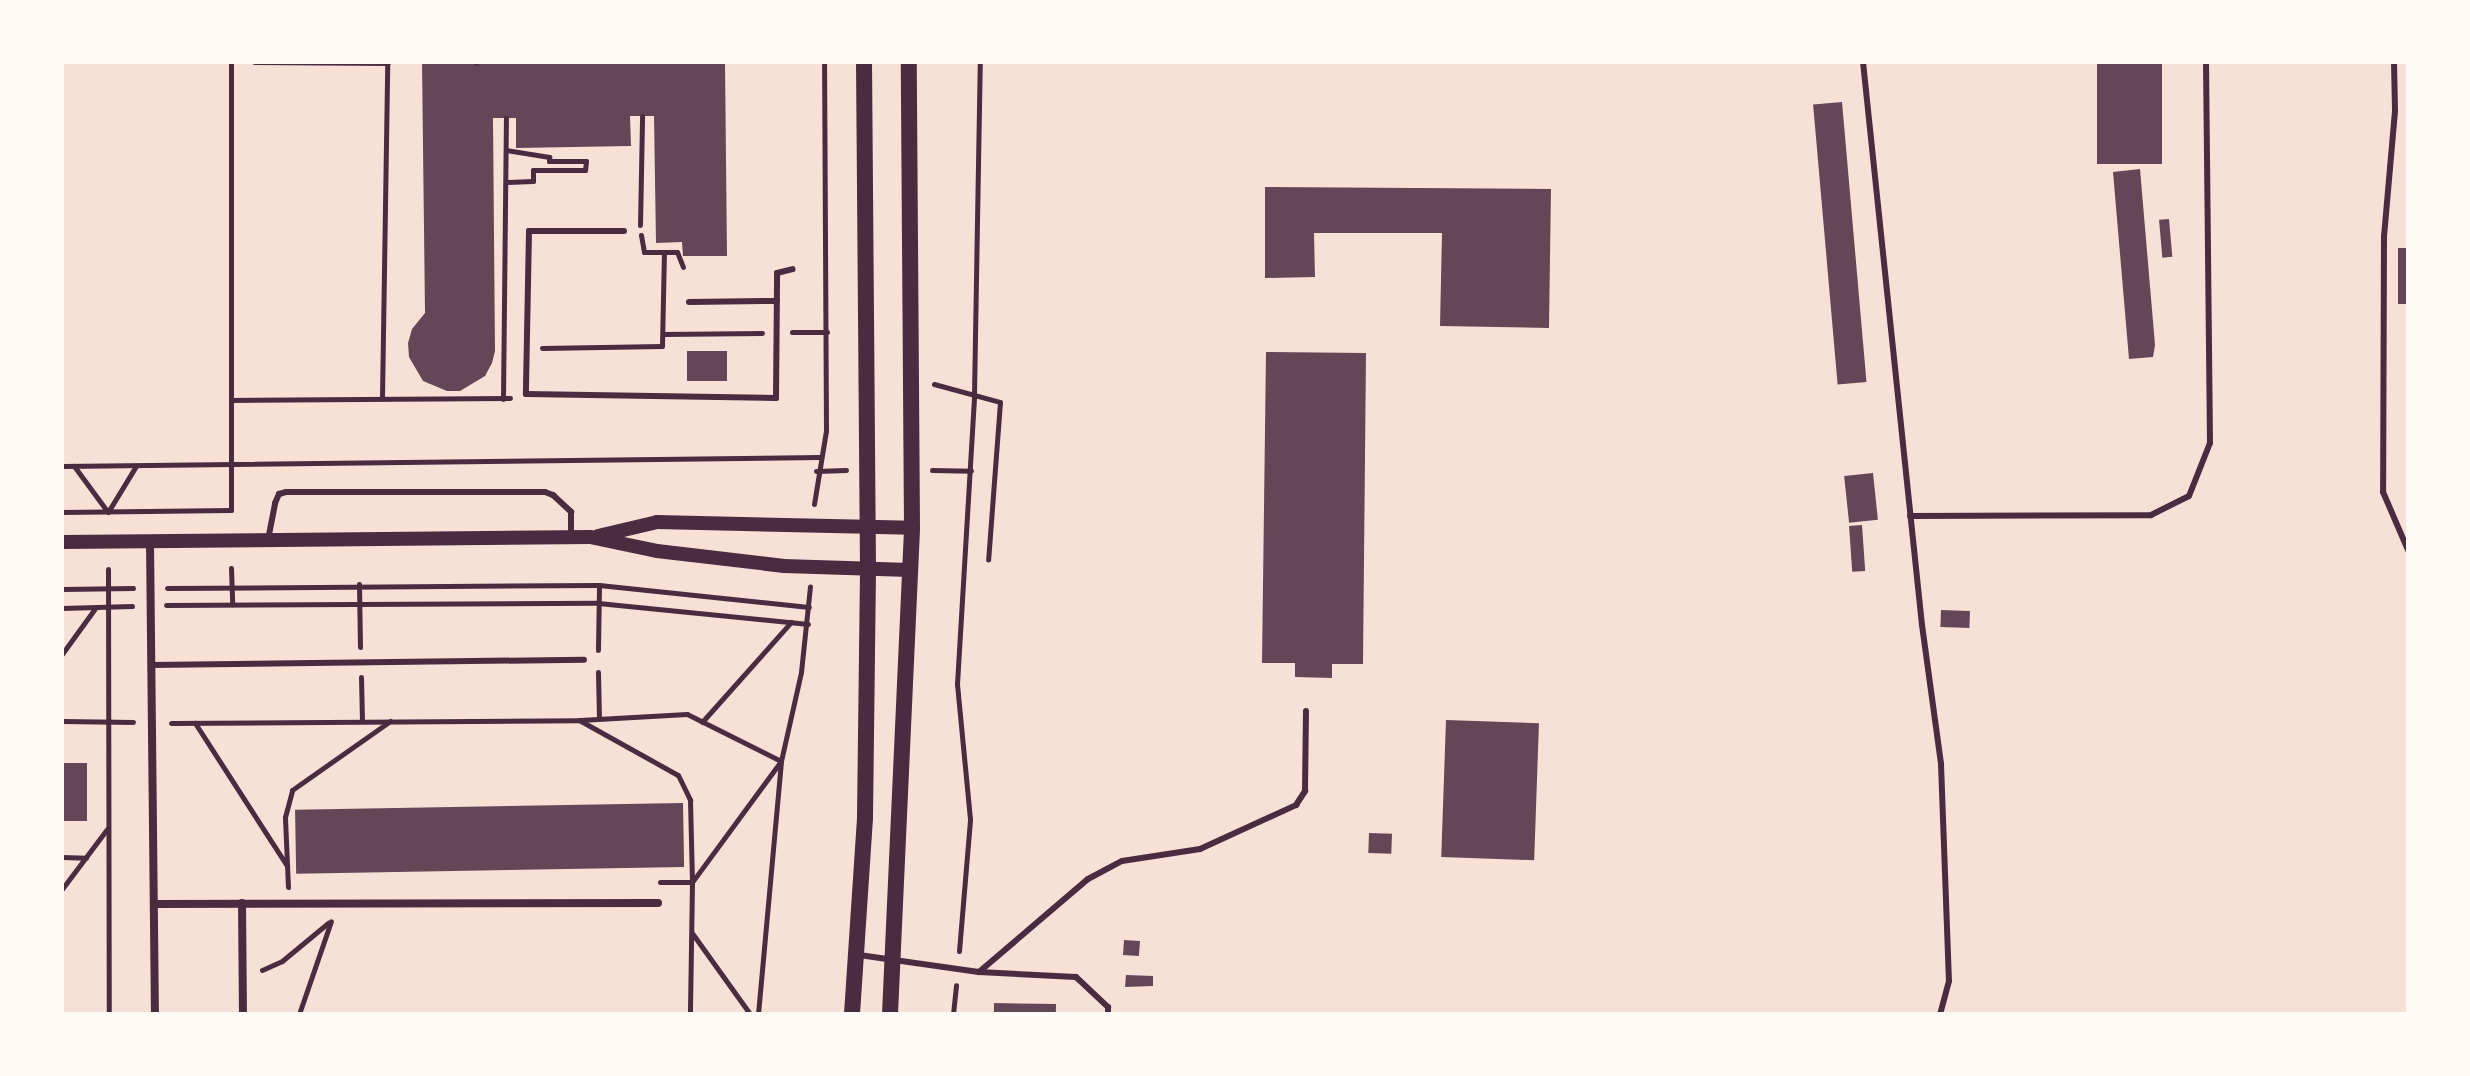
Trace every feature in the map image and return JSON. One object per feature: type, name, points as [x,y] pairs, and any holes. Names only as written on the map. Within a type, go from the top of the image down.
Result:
[{"type":"main road","points":[[852,1014],[865,817],[868,570],[864,62]]},
{"type":"main road","points":[[890,1014],[895,960],[912,528],[909,62]]},
{"type":"street","points":[[590,537],[657,522],[912,528]]},
{"type":"street","points":[[62,542],[590,537],[657,551],[768,564],[910,570]]},
{"type":"street","points":[[150,542],[155,1014]]},
{"type":"street","points":[[242,903],[243,1014]]},
{"type":"street","points":[[154,904],[658,903]]},
{"type":"lane","points":[[1863,62],[1910,516],[1941,764],[1949,981],[1940,1014]]},
{"type":"lane","points":[[1910,516],[2151,515],[2189,496],[2210,443],[2206,62]]},
{"type":"lane","points":[[2394,62],[2395,111],[2384,236],[2383,492],[2408,550]]},
{"type":"lane","points":[[624,231],[529,231],[526,394],[776,398],[777,273],[793,269]]},
{"type":"lane","points":[[689,302],[777,301]]},
{"type":"lane","points":[[268,540],[275,503],[279,494],[286,492],[545,492],[553,495],[571,512],[571,537]]},
{"type":"lane","points":[[151,665],[584,660]]},
{"type":"lane","points":[[979,972],[1088,879],[1122,861],[1200,849],[1296,805],[1305,791],[1306,711]]},
{"type":"lane","points":[[858,954],[957,971],[1076,977],[1108,1007],[1108,1014]]},
{"type":"path","points":[[62,512],[231,510],[231,62]]},
{"type":"path","points":[[254,62],[388,63],[382,398]]},
{"type":"path","points":[[953,1014],[970,819],[957,684],[974,394],[980,62]]},
{"type":"path","points":[[642,116],[640,231],[644,252],[677,252],[683,267]]},
{"type":"path","points":[[503,399],[506,118]]},
{"type":"path","points":[[506,150],[549,157],[549,161],[586,161],[585,170],[533,170],[533,181],[506,182]]},
{"type":"path","points":[[505,349],[662,346],[664,252]]},
{"type":"path","points":[[663,334],[827,332]]},
{"type":"path","points":[[911,378],[1000,402],[988,560]]},
{"type":"path","points":[[231,400],[503,399],[526,394]]},
{"type":"path","points":[[62,466],[821,457]]},
{"type":"path","points":[[108,512],[137,465]]},
{"type":"path","points":[[74,466],[108,512]]},
{"type":"path","points":[[231,568],[232,603]]},
{"type":"path","points":[[108,569],[109,1014]]},
{"type":"path","points":[[598,603],[599,585]]},
{"type":"path","points":[[62,589],[599,585],[809,607]]},
{"type":"path","points":[[62,608],[232,603],[598,603],[808,624]]},
{"type":"path","points":[[62,654],[96,607]]},
{"type":"path","points":[[702,722],[791,622]]},
{"type":"path","points":[[62,721],[579,720],[687,714],[781,761],[692,882]]},
{"type":"path","points":[[288,903],[285,817],[292,790],[391,720]]},
{"type":"path","points":[[579,720],[678,775],[690,800],[690,1014]]},
{"type":"path","points":[[194,723],[288,867]]},
{"type":"path","points":[[62,889],[108,829]]},
{"type":"path","points":[[62,857],[87,858]]},
{"type":"path","points":[[299,1014],[338,902]]},
{"type":"path","points":[[242,978],[282,961],[332,920]]},
{"type":"path","points":[[691,932],[750,1014]]},
{"type":"building","points":[[422,62],[725,62],[727,256],[683,256],[682,242],[656,243],[654,116],[630,116],[631,146],[516,148],[516,118],[493,118],[495,351],[492,363],[485,376],[460,391],[447,391],[423,381],[409,357],[408,343],[412,329],[425,313]]},
{"type":"building","points":[[2097,62],[2162,62],[2162,164],[2097,164]]},
{"type":"building","points":[[1842,102],[1866,382],[1838,384],[1813,105]]},
{"type":"building","points":[[2140,169],[2155,345],[2153,357],[2129,359],[2113,172]]},
{"type":"building","points":[[1265,187],[1551,189],[1549,328],[1440,326],[1442,233],[1314,233],[1315,277],[1265,278]]},
{"type":"building","points":[[2169,219],[2172,257],[2162,258],[2159,220]]},
{"type":"building","points":[[2398,248],[2408,248],[2408,304],[2398,304]]},
{"type":"building","points":[[687,351],[727,351],[727,381],[687,381]]},
{"type":"building","points":[[1266,352],[1366,353],[1363,664],[1332,664],[1332,678],[1295,677],[1295,663],[1262,663]]},
{"type":"building","points":[[1873,473],[1878,520],[1849,523],[1844,476]]},
{"type":"building","points":[[1862,525],[1865,571],[1852,572],[1849,526]]},
{"type":"building","points":[[1941,610],[1970,611],[1969,628],[1940,627]]},
{"type":"building","points":[[1446,720],[1539,723],[1534,860],[1441,857]]},
{"type":"building","points":[[62,763],[87,763],[87,821],[62,821]]},
{"type":"building","points":[[683,803],[684,867],[296,874],[295,810]]},
{"type":"building","points":[[1369,833],[1392,834],[1391,854],[1368,853]]},
{"type":"building","points":[[1124,940],[1140,941],[1139,956],[1123,955]]},
{"type":"building","points":[[1126,975],[1153,976],[1153,986],[1125,987]]},
{"type":"building","points":[[994,1003],[1056,1004],[1056,1014],[994,1014]]}]
